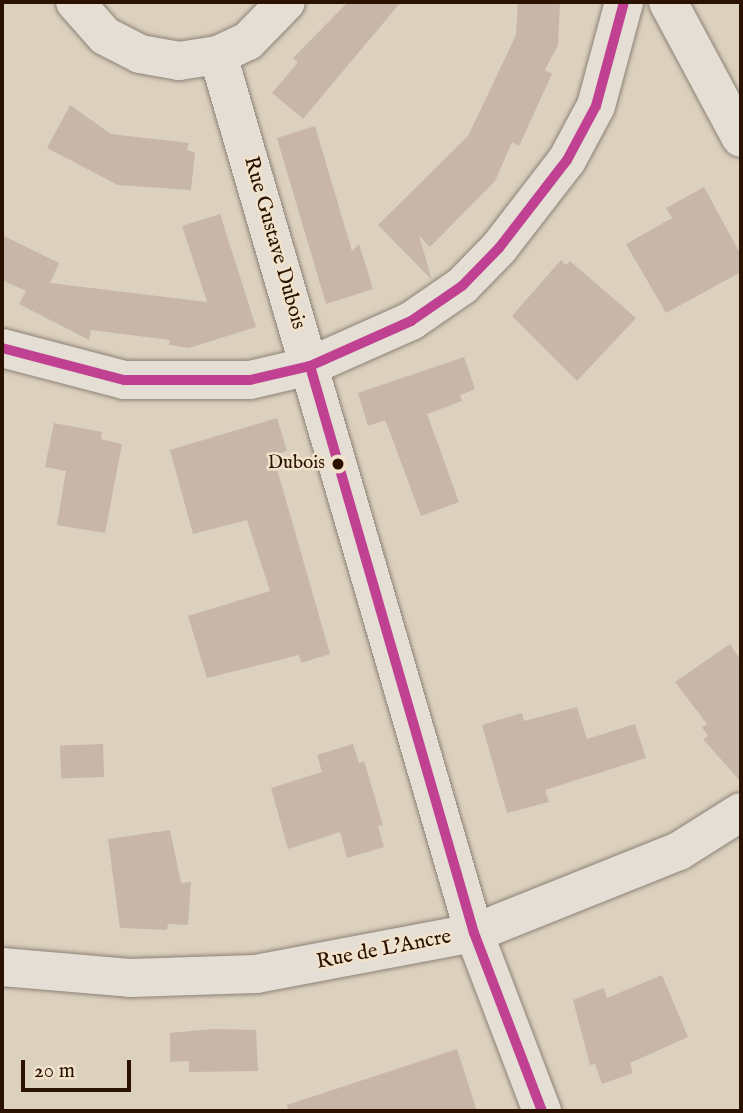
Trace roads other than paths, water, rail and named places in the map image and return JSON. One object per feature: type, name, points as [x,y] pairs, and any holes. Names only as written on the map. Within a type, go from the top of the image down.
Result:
[{"type":"street","points":[[75,2],[105,36],[140,54],[179,61],[218,55],[248,41],[286,2]]},
{"type":"street","points":[[2,348],[124,380],[250,380],[310,366],[411,321],[462,286],[535,207],[596,106],[624,2]]},
{"type":"street","points":[[668,2],[741,138]]},
{"type":"street","name":"Rue Gustave Dubois","points":[[218,55],[474,933],[542,1111]]},
{"type":"street","name":"Rue de L'Ancre","points":[[2,967],[130,978],[256,974],[474,933],[679,851],[741,812]]},
{"type":"place","name":"Dubois","points":[[338,464]]}]
